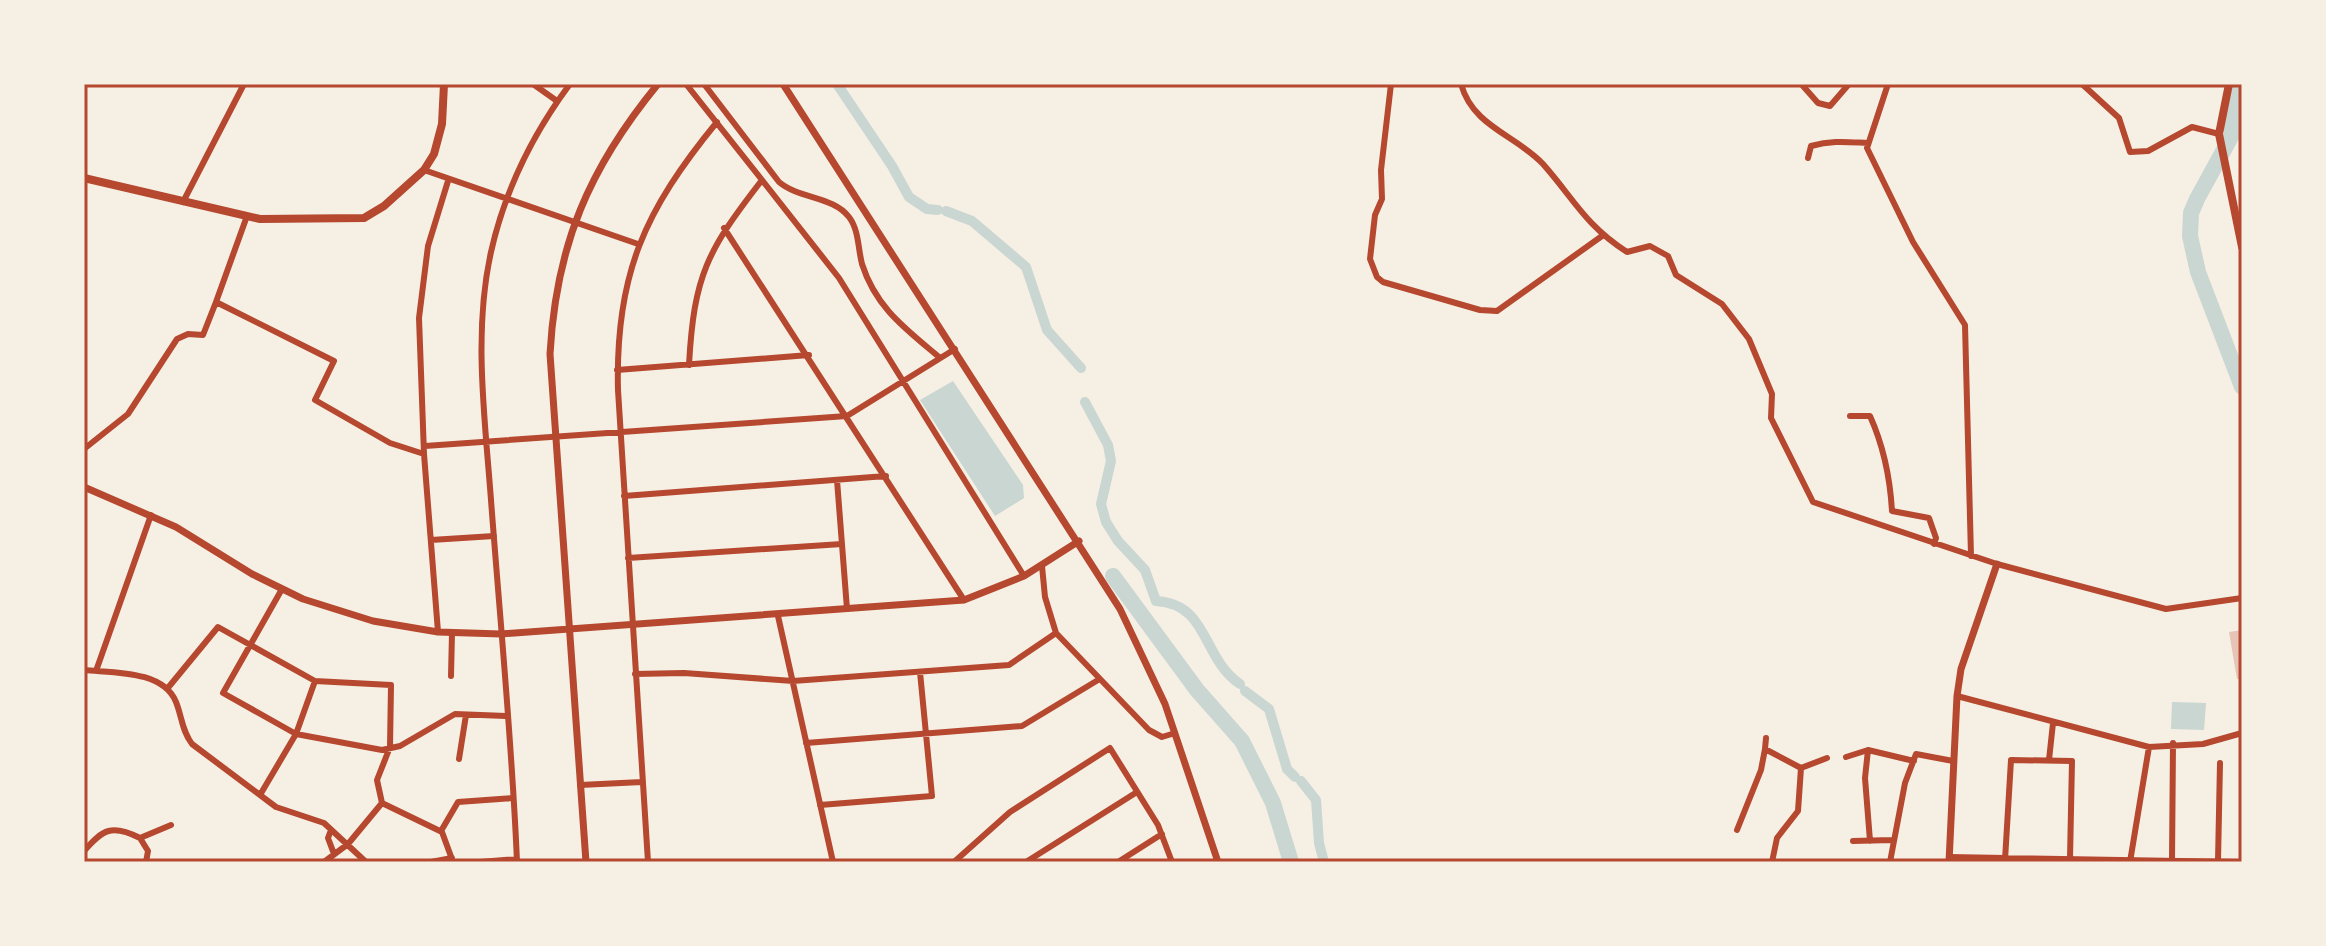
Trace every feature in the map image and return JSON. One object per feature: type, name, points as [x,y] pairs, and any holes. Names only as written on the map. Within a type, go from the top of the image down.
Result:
[{"type":"main road","points":[[84,178],[272,220],[364,218],[384,206],[424,170],[439,139],[444,84]]},
{"type":"main road","points":[[2229,84],[2219,134],[2242,247]]},
{"type":"street","points":[[183,202],[244,84]]},
{"type":"street","points":[[533,84],[557,101]]},
{"type":"street","points":[[480,862],[517,861],[486,442],[481,352],[483,304],[491,252],[524,152],[570,84]]},
{"type":"street","points":[[586,862],[550,354],[552,315],[557,276],[572,223],[595,179],[658,84]]},
{"type":"street","points":[[686,84],[839,278],[901,383],[1024,576]]},
{"type":"street","points":[[704,84],[779,182],[795,193],[840,208],[855,228],[862,263],[881,306],[939,357]]},
{"type":"street","points":[[783,84],[1079,541],[1140,648],[1175,733],[1218,862]]},
{"type":"street","points":[[1391,84],[1381,170],[1382,199],[1375,215],[1370,259],[1377,277],[1383,282],[1480,310],[1497,311],[1602,236]]},
{"type":"street","points":[[1461,84],[1475,111],[1545,166],[1566,197],[1602,236],[1627,252],[1640,246],[1658,249],[1669,257],[1676,275],[1722,304],[1749,339],[1762,366],[1772,394],[1771,418],[1813,502],[1997,564],[2166,609],[2242,598]]},
{"type":"street","points":[[1803,86],[1818,103],[1830,106],[1849,84]]},
{"type":"street","points":[[1888,84],[1868,143],[1875,167],[1913,242],[1965,325],[1971,556]]},
{"type":"street","points":[[2082,84],[2119,118],[2130,152],[2148,151],[2192,127],[2219,134]]},
{"type":"street","points":[[648,862],[617,370],[618,319],[638,244],[683,164],[717,122]]},
{"type":"street","points":[[1808,158],[1811,146],[1823,142],[1843,140],[1868,143]]},
{"type":"street","points":[[424,170],[448,181],[638,244]]},
{"type":"street","points":[[689,365],[692,313],[702,269],[724,228],[762,180]]},
{"type":"street","points":[[438,632],[424,450],[419,318],[428,246],[448,181]]},
{"type":"street","points":[[84,449],[128,414],[177,339],[188,334],[203,335],[247,216]]},
{"type":"street","points":[[855,228],[871,219]]},
{"type":"street","points":[[724,228],[809,355],[964,600]]},
{"type":"street","points":[[216,302],[334,361],[315,400],[390,443],[424,450],[486,442],[847,416],[955,349]]},
{"type":"street","points":[[617,370],[809,355]]},
{"type":"street","points":[[1850,416],[1870,416],[1890,476],[1892,511],[1929,518],[1936,538],[1934,544]]},
{"type":"street","points":[[624,496],[886,476]]},
{"type":"street","points":[[837,480],[847,609]]},
{"type":"street","points":[[84,487],[151,515],[282,589],[342,612],[452,633],[570,630],[964,600],[1024,576],[1079,541]]},
{"type":"street","points":[[96,671],[151,515]]},
{"type":"street","points":[[431,540],[494,536]]},
{"type":"street","points":[[628,558],[842,544]]},
{"type":"street","points":[[1997,564],[1961,669],[1949,860],[2239,862]]},
{"type":"street","points":[[1042,566],[1045,597],[1056,633],[1154,735],[1162,737],[1175,733]]},
{"type":"street","points":[[282,589],[223,693],[296,734],[390,749],[455,714],[506,716]]},
{"type":"street","points":[[778,616],[833,862]]},
{"type":"street","points":[[167,689],[218,627],[315,681],[391,685],[390,749],[377,780],[382,803]]},
{"type":"street","points":[[451,676],[452,633]]},
{"type":"street","points":[[635,674],[684,673],[793,681],[1009,665],[1056,633]]},
{"type":"street","points":[[84,670],[142,677],[167,689],[174,697],[185,735],[192,744],[276,807],[324,823],[366,862]]},
{"type":"street","points":[[820,805],[932,796],[920,672]]},
{"type":"street","points":[[806,743],[1022,726],[1098,680]]},
{"type":"street","points":[[260,795],[296,734],[315,681]]},
{"type":"street","points":[[1957,696],[2149,747],[2173,743],[2203,744],[2242,733]]},
{"type":"street","points":[[459,759],[466,715]]},
{"type":"street","points":[[2049,760],[2053,723]]},
{"type":"street","points":[[1737,830],[1761,770],[1766,738]]},
{"type":"street","points":[[2172,861],[2173,743]]},
{"type":"street","points":[[2130,861],[2149,747]]},
{"type":"street","points":[[954,862],[1010,812],[1110,748],[1162,834],[1172,862]]},
{"type":"street","points":[[1765,749],[1801,768],[1827,758]]},
{"type":"street","points":[[1846,757],[1868,750],[1914,761]]},
{"type":"street","points":[[1868,750],[1865,778],[1870,841]]},
{"type":"street","points":[[1890,862],[1892,840],[1916,754],[1953,761]]},
{"type":"street","points":[[2005,860],[2011,760],[2072,761],[2070,859]]},
{"type":"street","points":[[2218,861],[2220,763]]},
{"type":"street","points":[[1772,862],[1777,838],[1798,811],[1801,768]]},
{"type":"street","points":[[580,785],[642,782]]},
{"type":"street","points":[[1026,862],[1137,792]]},
{"type":"street","points":[[441,831],[458,802],[512,798]]},
{"type":"street","points":[[382,803],[441,831],[453,860],[431,862]]},
{"type":"street","points":[[324,862],[348,844],[382,803]]},
{"type":"street","points":[[84,851],[103,830],[140,838],[171,825]]},
{"type":"street","points":[[331,830],[328,838],[334,854]]},
{"type":"street","points":[[1118,862],[1162,834]]},
{"type":"street","points":[[140,838],[148,851],[146,862]]},
{"type":"street","points":[[1853,841],[1892,840]]},
{"type":"shaded area","points":[[953,381],[1023,485],[1024,498],[995,516],[920,400]]},
{"type":"shaded area","points":[[2172,702],[2206,703],[2204,730],[2171,729]]},
{"type":"building","points":[[2242,630],[2242,678],[2237,679],[2229,632]]},
{"type":"waterway","points":[[837,84],[909,197],[927,209],[938,210]]},
{"type":"waterway","points":[[2240,84],[2231,107],[2232,135],[2191,213],[2190,236],[2198,272],[2242,387]]},
{"type":"waterway","points":[[946,211],[972,221],[1026,267],[1047,330],[1081,368]]},
{"type":"waterway","points":[[1085,402],[1108,445],[1111,461],[1101,504],[1106,522],[1118,541],[1145,570],[1156,601],[1173,604],[1186,611],[1196,621],[1227,673],[1240,684]]},
{"type":"waterway","points":[[1113,576],[1197,690],[1242,741],[1273,803],[1291,862]]},
{"type":"waterway","points":[[1245,691],[1269,709],[1287,769],[1295,777]]},
{"type":"waterway","points":[[1301,781],[1316,800],[1319,843],[1324,862]]}]
